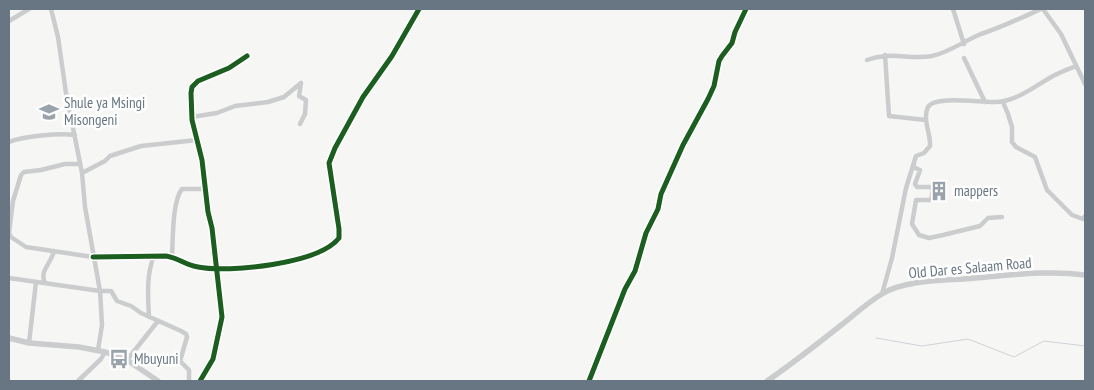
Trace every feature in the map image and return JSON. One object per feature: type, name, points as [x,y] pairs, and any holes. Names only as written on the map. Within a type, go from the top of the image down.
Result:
[{"type":"street","points":[[9,21],[30,9]]},
{"type":"street","points":[[51,9],[58,37],[66,93],[82,172],[85,207],[100,291],[102,325],[98,350]]},
{"type":"street","points":[[80,164],[65,164],[24,172],[18,181],[9,226],[11,237],[20,245],[93,257],[172,257],[185,265],[198,268],[246,269],[304,258],[335,244],[340,238],[338,214],[332,189],[329,163],[335,148],[363,97],[392,56],[419,9]]},
{"type":"street","points":[[589,381],[624,289],[637,266],[646,232],[658,209],[661,194],[683,145],[714,86],[719,61],[732,44],[735,32],[746,9]]},
{"type":"street","points":[[953,9],[964,44]]},
{"type":"street","points":[[867,60],[886,55],[931,56],[964,44],[981,34],[1042,9],[1061,34],[1085,84]]},
{"type":"street","points":[[886,55],[889,116],[926,120]]},
{"type":"street","points":[[200,381],[213,359],[222,317],[205,179],[192,117],[191,92],[192,87],[206,77],[229,68],[247,56]]},
{"type":"street","points":[[964,58],[985,102]]},
{"type":"street","points":[[882,294],[892,258],[906,188],[916,156],[924,153],[930,146],[926,120],[928,107],[933,102],[943,100],[1003,102],[1018,97],[1054,75],[1076,66]]},
{"type":"street","points":[[192,117],[235,106],[268,102],[284,97],[301,82],[299,96],[306,100],[305,114],[300,124]]},
{"type":"street","points":[[1003,102],[1010,120],[1012,142],[1016,147],[1035,157],[1047,190],[1072,214],[1083,219],[1085,216]]},
{"type":"street","points":[[9,142],[20,138],[65,134],[75,135]]},
{"type":"street","points":[[82,172],[105,161],[110,156],[134,148],[197,140]]},
{"type":"street","points":[[913,167],[920,170],[915,184],[917,187],[931,187],[933,190],[931,200],[916,200],[912,224],[919,235],[929,238],[943,235],[980,226],[988,218],[1002,217]]},
{"type":"street","points":[[172,257],[174,214],[179,192],[182,189],[205,189]]},
{"type":"street","points":[[45,283],[43,278],[44,271],[50,263],[54,251]]},
{"type":"street","points":[[150,317],[148,289],[151,263],[154,256]]},
{"type":"street","name":"Old Dar es Salaam Road","points":[[767,381],[795,362],[860,309],[893,289],[943,280],[1072,273],[1085,275]]},
{"type":"street","points":[[9,278],[111,291],[117,301],[131,306],[141,314],[186,334],[186,343],[180,361],[189,370],[189,381]]},
{"type":"street","points":[[30,343],[36,282]]},
{"type":"street","points":[[127,360],[158,321]]},
{"type":"street","points":[[9,338],[30,343],[79,346],[106,352],[127,360],[158,381]]},
{"type":"street","points":[[78,381],[106,352]]},
{"type":"waterway","points":[[876,338],[922,346],[968,339],[1014,357],[1044,341],[1085,346]]},
{"type":"cycle path","points":[[93,257],[166,256],[198,267],[230,269],[294,260],[328,247],[339,238],[329,163],[335,148],[363,97],[392,56],[419,9]]},
{"type":"cycle path","points":[[589,381],[625,289],[635,271],[646,233],[658,209],[661,194],[683,145],[714,86],[719,61],[732,43],[746,9]]},
{"type":"cycle path","points":[[200,381],[213,359],[222,317],[202,160],[192,120],[191,93],[192,87],[198,81],[229,68],[247,56]]},
{"type":"place","name":"Shule ya Msingi Misongeni","points":[[49,112]]},
{"type":"place","name":"mappers","points":[[939,191]]},
{"type":"place","name":"Mbuyuni","points":[[119,359]]}]
